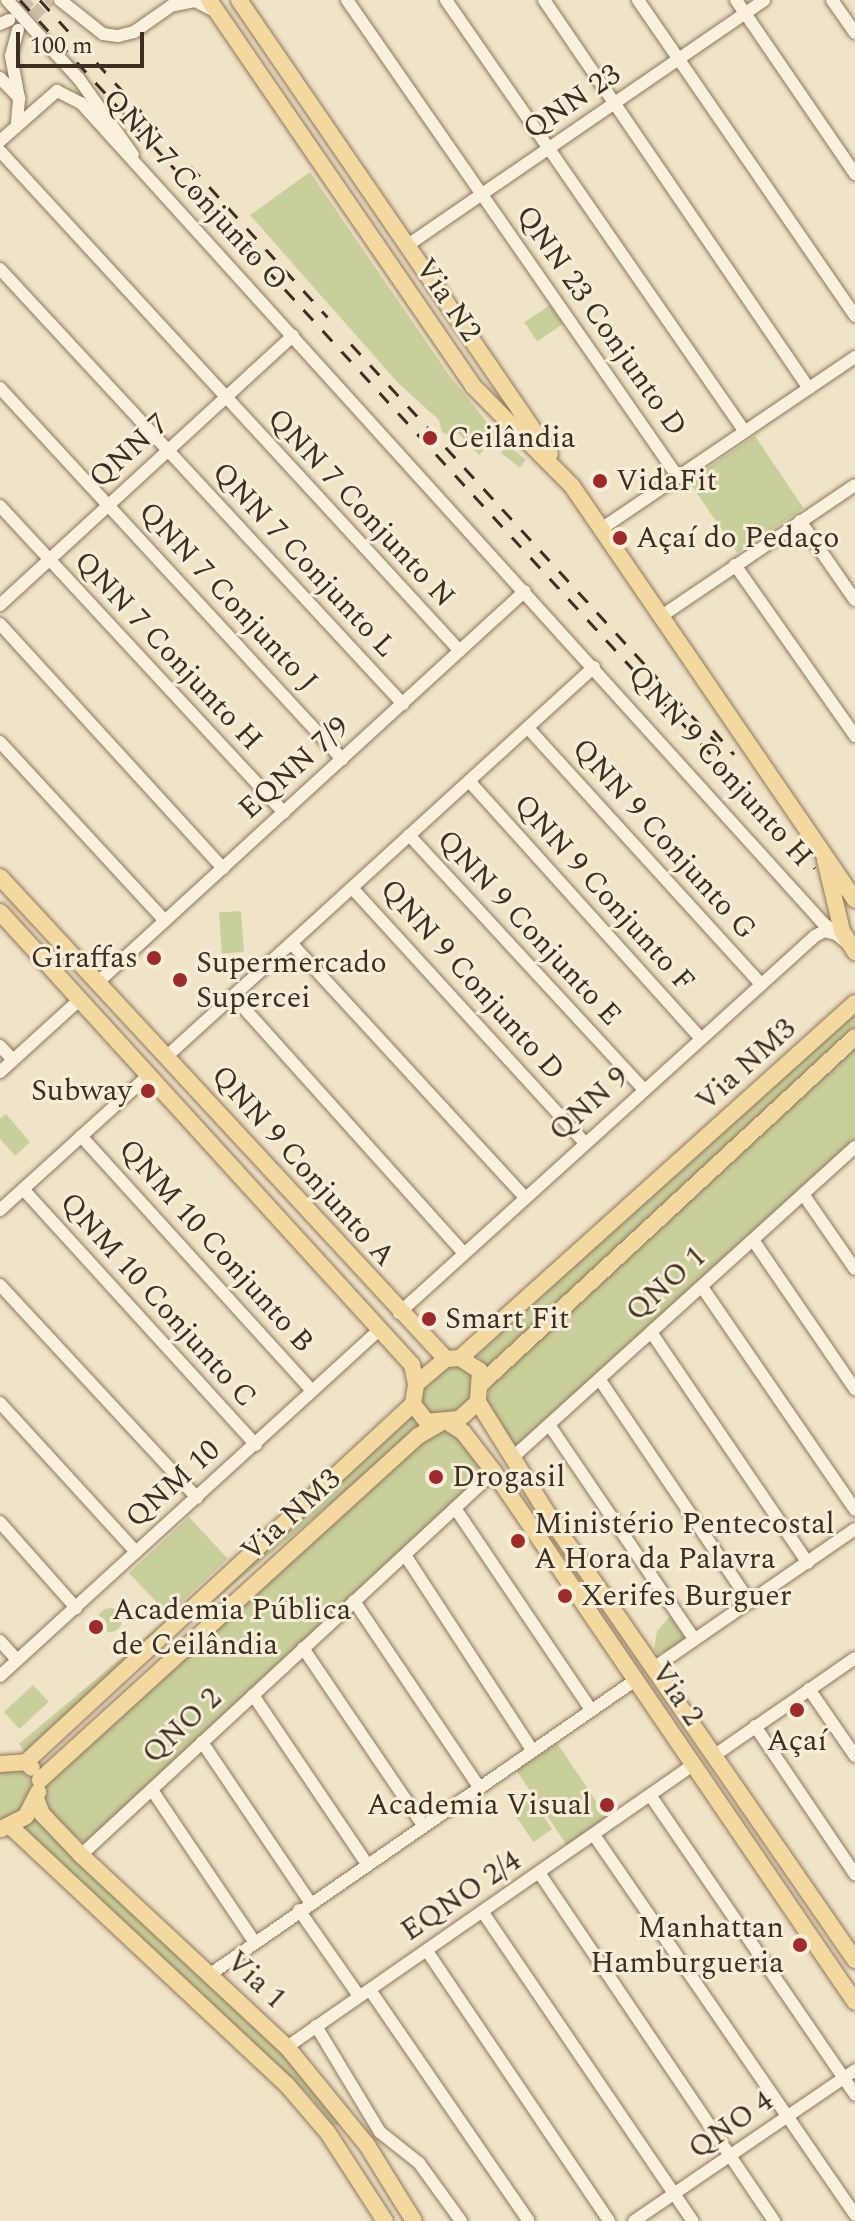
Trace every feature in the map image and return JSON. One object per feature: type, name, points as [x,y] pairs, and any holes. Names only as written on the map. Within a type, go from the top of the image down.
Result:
[{"type":"main road","points":[[239,0],[572,486]]},
{"type":"main road","points":[[216,10],[260,63],[270,59],[268,43]]},
{"type":"main road","name":"Via N2","points":[[216,10],[473,386],[572,486],[824,854]]},
{"type":"main road","points":[[270,90],[266,75],[270,70],[290,77]]},
{"type":"main road","points":[[417,304],[438,290]]},
{"type":"main road","points":[[824,854],[853,896]]},
{"type":"main road","points":[[824,854],[831,898],[847,944]]},
{"type":"main road","points":[[0,877],[95,980]]},
{"type":"main road","points":[[0,905],[8,914],[18,913],[20,898]]},
{"type":"main road","points":[[0,912],[412,1365],[416,1384],[413,1404],[421,1417],[444,1424],[478,1402],[483,1382],[477,1365],[453,1359],[416,1384]]},
{"type":"main road","points":[[24,939],[24,926],[34,923],[95,980]]},
{"type":"main road","name":"QNN 9 Conjunto A","points":[[95,980],[399,1313],[453,1359]]},
{"type":"main road","name":"Via NM3","points":[[453,1359],[855,1003]]},
{"type":"main road","name":"Via NM3","points":[[483,1382],[855,1037]]},
{"type":"main road","points":[[143,1070],[214,1137],[226,1131],[225,1123]]},
{"type":"main road","points":[[230,1166],[225,1151],[234,1145],[288,1203],[321,1226]]},
{"type":"main road","name":"Via 2","points":[[478,1402],[554,1524],[855,1960]]},
{"type":"main road","name":"Via NM3","points":[[26,1762],[413,1404]]},
{"type":"main road","name":"Via NM3","points":[[40,1780],[418,1436],[444,1424]]},
{"type":"main road","name":"Via 2","points":[[444,1424],[463,1432],[494,1472],[534,1536],[855,2002]]},
{"type":"main road","points":[[519,1513],[536,1508],[539,1500]]},
{"type":"main road","points":[[534,1536],[537,1526],[554,1524]]},
{"type":"main road","points":[[0,1764],[26,1762],[40,1780],[37,1801],[5,1828]]},
{"type":"main road","name":"Via 1","points":[[37,1801],[42,1814],[81,1855],[209,1975],[294,2042],[367,2145],[414,2221]]},
{"type":"main road","name":"Via 1","points":[[5,1828],[287,2085],[328,2133],[381,2214]]},
{"type":"main road","points":[[755,1854],[769,1852],[773,1843]]},
{"type":"main road","points":[[768,1875],[770,1868],[788,1864]]},
{"type":"main road","points":[[287,2085],[306,2097],[332,2129],[345,2128],[346,2117]]},
{"type":"main road","points":[[367,2145],[355,2141],[349,2151],[375,2191],[381,2214]]},
{"type":"street","points":[[7,0],[104,111],[148,179]]},
{"type":"street","points":[[60,0],[103,34],[118,36],[134,32],[171,6],[195,1],[216,10]]},
{"type":"street","name":"QNN 23 Conjunto D","points":[[347,0],[678,477]]},
{"type":"street","points":[[446,0],[745,432]]},
{"type":"street","points":[[544,0],[809,388]]},
{"type":"street","points":[[638,0],[855,316]]},
{"type":"street","points":[[736,0],[855,174]]},
{"type":"street","name":"QNN 23","points":[[408,245],[764,0]]},
{"type":"street","points":[[832,0],[855,33]]},
{"type":"street","points":[[0,141],[16,125],[19,98],[9,25]]},
{"type":"street","points":[[0,78],[19,98]]},
{"type":"street","name":"QNN 7 Conjunto O","points":[[16,125],[47,96],[68,94],[525,591]]},
{"type":"street","name":"QNN 7 Conjunto N","points":[[0,151],[225,400],[460,651]]},
{"type":"street","name":"QNN 7 Conjunto L","points":[[0,269],[403,704]]},
{"type":"street","name":"QNN 7","points":[[0,605],[293,336]]},
{"type":"street","points":[[601,529],[855,357]]},
{"type":"street","name":"QNN 7 Conjunto J","points":[[0,388],[342,759]]},
{"type":"street","points":[[660,617],[855,485]]},
{"type":"street","name":"QNN 7 Conjunto H","points":[[0,506],[284,813]]},
{"type":"street","points":[[800,521],[855,600]]},
{"type":"street","points":[[735,565],[855,736]]},
{"type":"street","name":"EQNN 7/9","points":[[95,980],[165,921],[525,591]]},
{"type":"street","name":"QNN 9 Conjunto H","points":[[525,591],[807,900],[822,922],[847,944]]},
{"type":"street","points":[[0,624],[223,868]]},
{"type":"street","points":[[166,1057],[594,667]]},
{"type":"street","name":"QNN 9 Conjunto G","points":[[528,728],[761,984]]},
{"type":"street","points":[[0,742],[165,921]]},
{"type":"street","name":"QNN 9 Conjunto F","points":[[469,781],[701,1039]]},
{"type":"street","name":"QNN 9 Conjunto E","points":[[409,835],[644,1090]]},
{"type":"street","name":"QNN 9 Conjunto D","points":[[353,889],[585,1143]]},
{"type":"street","points":[[831,898],[853,896]]},
{"type":"street","name":"QNN 9 Conjunto H","points":[[807,900],[818,904],[831,898]]},
{"type":"street","name":"QNN 9","points":[[399,1313],[815,936],[831,898]]},
{"type":"street","points":[[815,936],[824,931],[847,944]]},
{"type":"street","points":[[292,944],[525,1197]]},
{"type":"street","points":[[234,997],[464,1253]]},
{"type":"street","points":[[0,1072],[79,1000]]},
{"type":"street","points":[[0,1046],[13,1060]]},
{"type":"street","points":[[0,1210],[81,1136],[143,1070]]},
{"type":"street","name":"QNM 10 Conjunto B","points":[[81,1136],[312,1391]]},
{"type":"street","name":"QNO 1","points":[[512,1458],[855,1147]]},
{"type":"street","name":"QNM 10 Conjunto C","points":[[23,1189],[256,1445]]},
{"type":"street","points":[[803,1194],[855,1269]]},
{"type":"street","points":[[753,1240],[855,1389]]},
{"type":"street","points":[[0,1285],[197,1498]]},
{"type":"street","points":[[702,1287],[855,1510]]},
{"type":"street","name":"QNM 10","points":[[0,1676],[379,1330]]},
{"type":"street","points":[[651,1332],[808,1563]]},
{"type":"street","points":[[600,1380],[750,1602]]},
{"type":"street","points":[[0,1403],[136,1552]]},
{"type":"street","points":[[550,1426],[694,1639]]},
{"type":"street","name":"QNO 2","points":[[81,1855],[494,1472]]},
{"type":"street","points":[[455,1508],[591,1710]]},
{"type":"street","points":[[0,1522],[76,1608]]},
{"type":"street","points":[[655,1667],[855,1529]]},
{"type":"street","points":[[405,1555],[533,1751]]},
{"type":"street","points":[[354,1601],[479,1787]]},
{"type":"street","points":[[0,1641],[17,1660]]},
{"type":"street","points":[[303,1648],[423,1825]]},
{"type":"street","points":[[715,1755],[855,1658]]},
{"type":"street","points":[[209,1975],[253,1940],[634,1681]]},
{"type":"street","points":[[809,1689],[855,1756]]},
{"type":"street","points":[[253,1695],[367,1864]]},
{"type":"street","points":[[755,1726],[855,1874]]},
{"type":"street","points":[[202,1742],[305,1906],[529,2221]]},
{"type":"street","name":"EQNO 2/4","points":[[294,2042],[484,1914],[692,1766]]},
{"type":"street","points":[[152,1790],[253,1940]]},
{"type":"street","points":[[650,1795],[850,2074],[855,2094]]},
{"type":"street","points":[[594,1835],[855,2215]]},
{"type":"street","points":[[540,1874],[774,2221]]},
{"type":"street","points":[[484,1914],[693,2221]]},
{"type":"street","points":[[427,1951],[609,2221]]},
{"type":"street","points":[[316,2026],[380,2132],[419,2163],[461,2221]]},
{"type":"street","points":[[294,2042],[334,2056]]},
{"type":"street","name":"QNO 4","points":[[634,2221],[850,2074]]},
{"type":"green space","points":[[310,172],[449,375],[498,436],[479,455],[457,432],[452,437],[442,432],[439,420],[398,383],[250,215]]},
{"type":"green space","points":[[550,305],[563,324],[537,341],[524,322]]},
{"type":"green space","points":[[755,436],[804,508],[737,553],[689,481]]},
{"type":"green space","points":[[507,445],[526,460],[520,468],[501,453]]},
{"type":"green space","points":[[241,911],[244,952],[222,953],[219,913]]},
{"type":"green space","points":[[855,1010],[855,1030],[487,1366],[477,1355]]},
{"type":"green space","points":[[855,1043],[855,1138],[524,1441],[508,1448],[486,1404],[492,1378]]},
{"type":"green space","points":[[6,1114],[30,1142],[15,1156],[0,1139],[0,1119]]},
{"type":"green space","points":[[453,1364],[473,1370],[472,1397],[460,1411],[434,1417],[422,1408],[422,1390],[429,1379]]},
{"type":"green space","points":[[411,1415],[421,1427],[29,1756],[19,1744]]},
{"type":"green space","points":[[439,1430],[456,1434],[483,1471],[481,1476],[86,1844],[52,1821],[43,1795],[45,1786],[428,1434]]},
{"type":"green space","points":[[189,1517],[228,1559],[168,1615],[129,1573]]},
{"type":"green space","points":[[110,1608],[119,1611],[122,1620],[119,1629],[110,1632],[101,1629],[98,1620],[101,1611]]},
{"type":"green space","points":[[670,1616],[684,1637],[678,1646],[658,1654],[654,1650],[657,1631]]},
{"type":"green space","points":[[33,1685],[49,1702],[19,1729],[4,1712]]},
{"type":"green space","points":[[557,1743],[608,1818],[567,1846],[516,1770]]},
{"type":"green space","points":[[18,1768],[30,1778],[32,1788],[24,1808],[0,1824],[0,1772]]},
{"type":"green space","points":[[530,1796],[552,1829],[533,1842],[511,1809]]},
{"type":"green space","points":[[34,1818],[279,2047],[342,2125],[333,2125],[308,2094],[22,1829]]},
{"type":"tunnel","points":[[12,17],[30,0]]},
{"type":"tunnel","points":[[20,28],[50,0]]},
{"type":"railway","points":[[20,0],[815,868]]},
{"type":"railway","points":[[40,0],[327,317]]},
{"type":"railway","points":[[351,344],[716,742]]},
{"type":"railway","points":[[713,730],[734,754]]},
{"type":"place","name":"Ceilândia","points":[[430,438]]},
{"type":"place","name":"VidaFit","points":[[600,481]]},
{"type":"place","name":"Açaí do Pedaço","points":[[620,538]]},
{"type":"place","name":"Giraffas","points":[[154,958]]},
{"type":"place","name":"Supermercado Supercei","points":[[180,980]]},
{"type":"place","name":"Subway","points":[[148,1091]]},
{"type":"place","name":"Smart Fit","points":[[429,1319]]},
{"type":"place","name":"Drogasil","points":[[436,1477]]},
{"type":"place","name":"Ministério Pentecostal A Hora da Palavra","points":[[518,1541]]},
{"type":"place","name":"Xerifes Burguer","points":[[565,1596]]},
{"type":"place","name":"Academia Pública de Ceilândia","points":[[96,1627]]},
{"type":"place","name":"Açaí","points":[[797,1710]]},
{"type":"place","name":"Academia Visual","points":[[607,1805]]},
{"type":"place","name":"Manhattan Hamburgueria","points":[[800,1945]]}]
